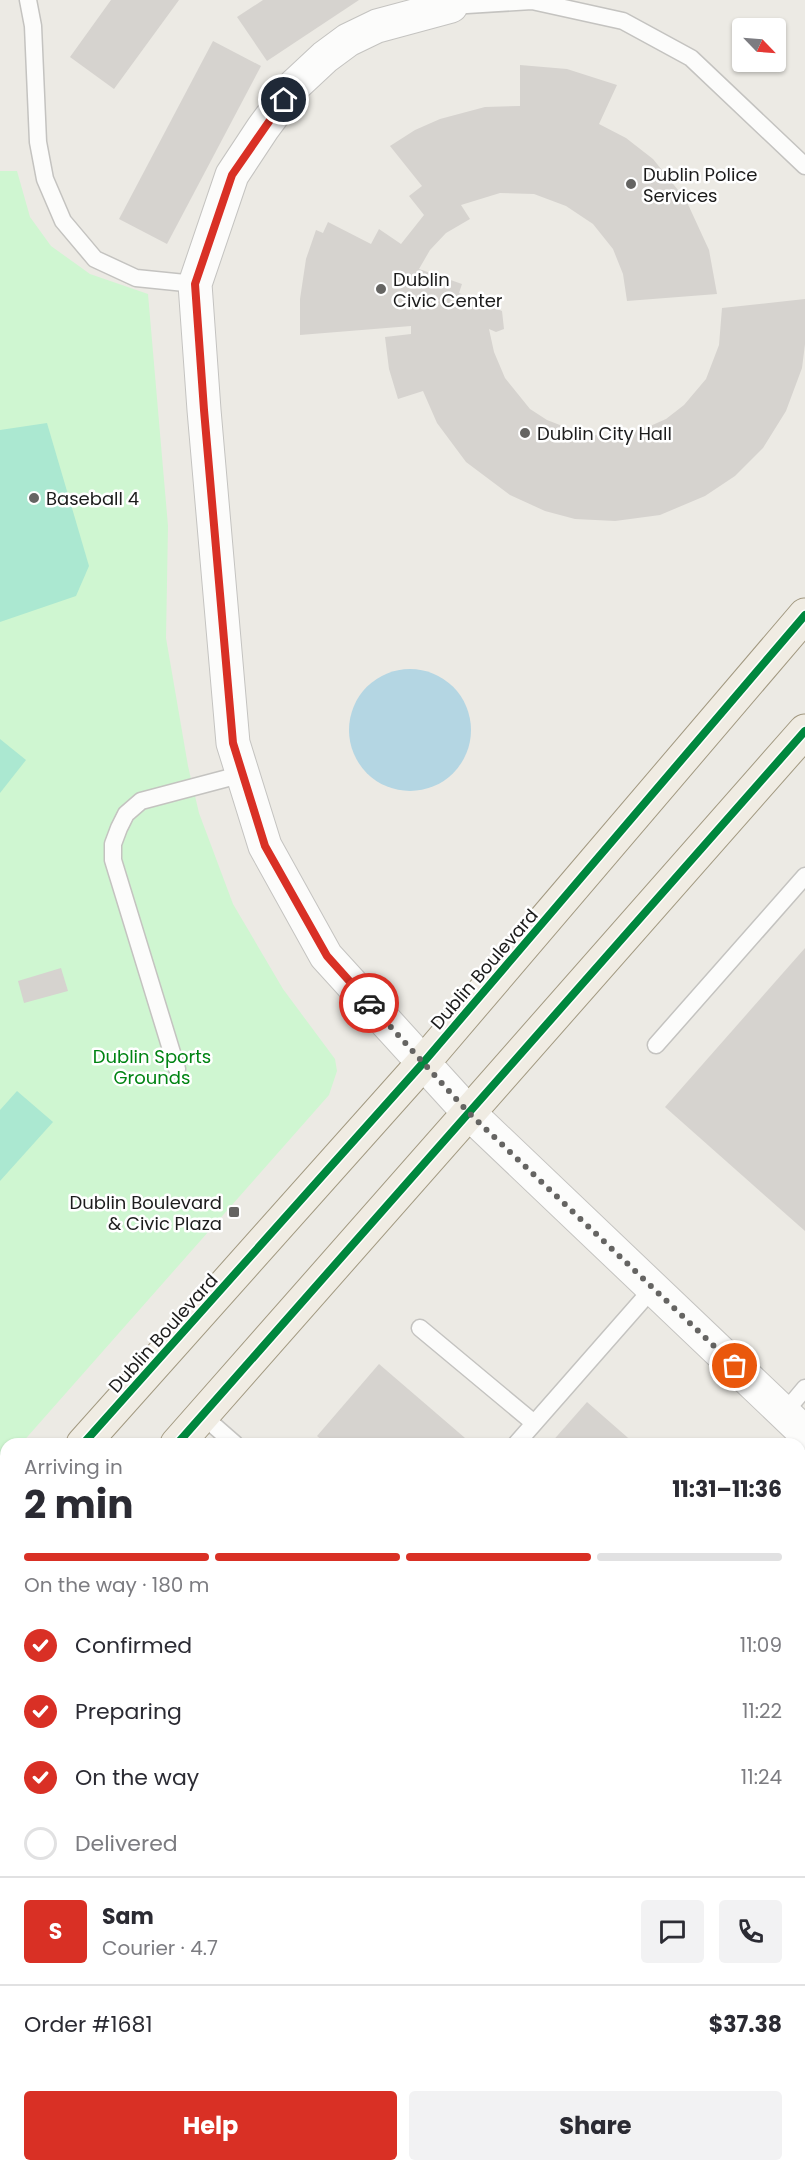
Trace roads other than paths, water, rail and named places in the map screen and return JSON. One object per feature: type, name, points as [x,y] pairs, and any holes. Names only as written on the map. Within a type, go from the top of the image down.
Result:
[{"type":"main road","name":"Dublin Boulevard","points":[[88,1438],[423,1063],[805,615]]},
{"type":"main road","points":[[183,1438],[805,731]]},
{"type":"street","points":[[431,6],[377,26],[348,40],[325,57],[295,85],[232,175],[195,284],[233,743],[265,846],[327,956],[469,1113],[794,1423]]},
{"type":"lane","points":[[28,0],[33,26],[38,141],[45,179],[63,220],[95,259],[136,278],[195,284]]},
{"type":"lane","points":[[431,6],[532,1],[623,21],[691,58],[805,165]]},
{"type":"lane","points":[[177,1069],[113,860],[113,844],[126,814],[141,801],[243,774]]},
{"type":"lane","points":[[656,1044],[805,876]]},
{"type":"lane","points":[[521,1438],[653,1288]]},
{"type":"lane","points":[[420,1328],[534,1423]]},
{"type":"lane","points":[[794,1423],[805,1389]]},
{"type":"lane","points":[[203,1416],[228,1438]]},
{"type":"water","points":[[410,669],[433,674],[444,679],[453,687],[461,696],[466,707],[471,730],[466,753],[461,764],[453,773],[444,781],[433,786],[410,791],[387,786],[376,781],[367,773],[359,764],[354,753],[349,730],[354,707],[359,696],[367,687],[376,679],[387,674]]},
{"type":"place","name":"Dublin Police Services","points":[[631,184]]},
{"type":"place","name":"Dublin Civic Center","points":[[381,289]]},
{"type":"place","name":"Dublin City Hall","points":[[525,433]]},
{"type":"place","name":"Baseball 4","points":[[34,498]]},
{"type":"place","name":"Dublin Boulevard & Civic Plaza","points":[[234,1212]]},
{"type":"park label","name":"Dublin Sports Grounds","points":[[152,1066]]}]
